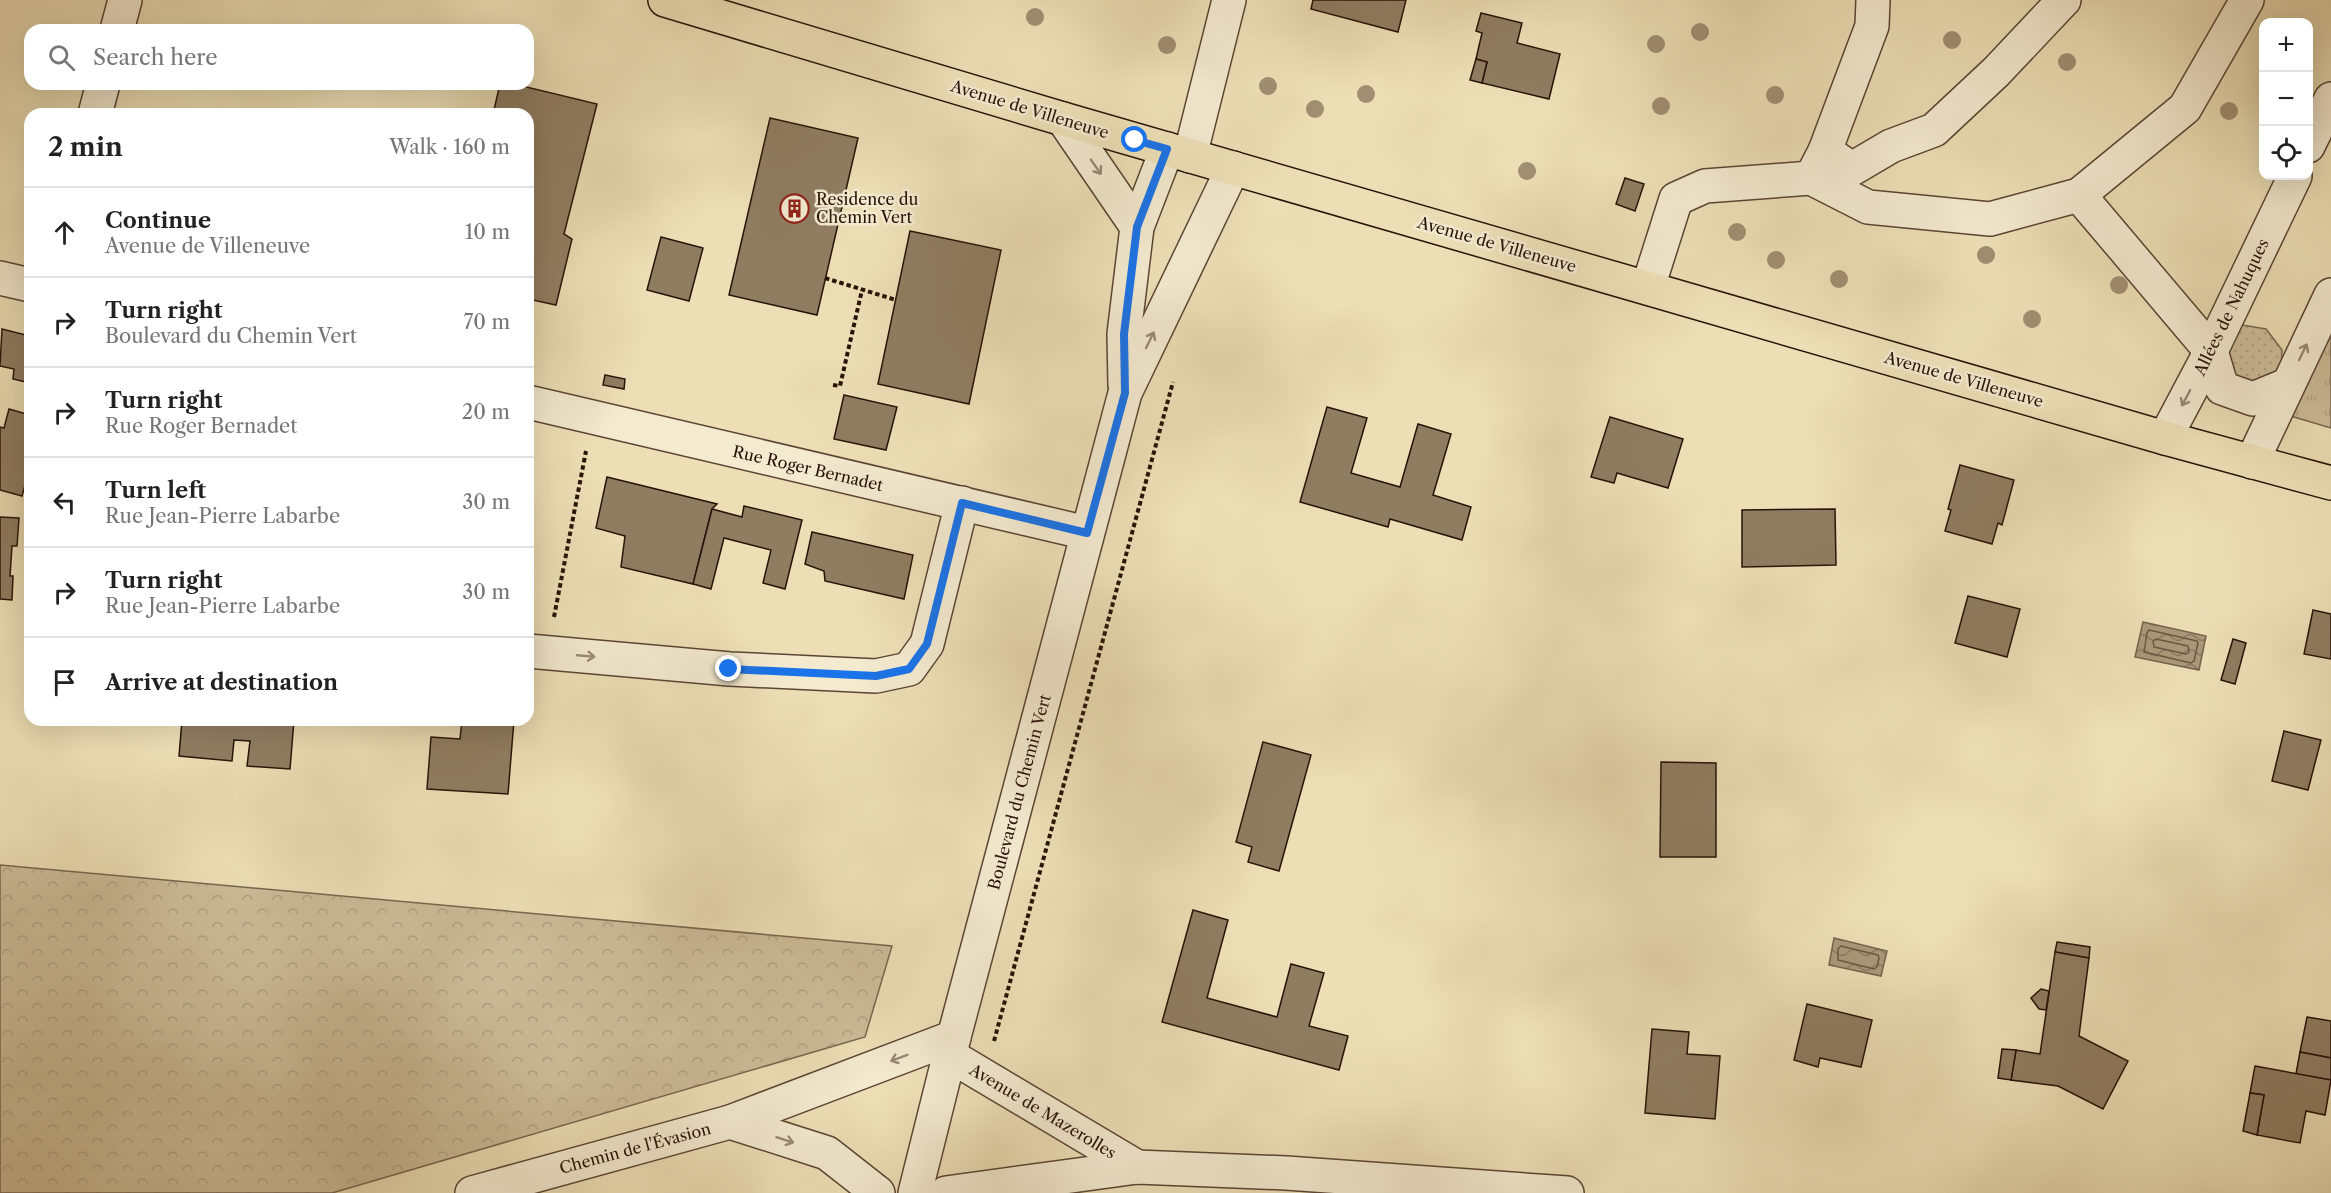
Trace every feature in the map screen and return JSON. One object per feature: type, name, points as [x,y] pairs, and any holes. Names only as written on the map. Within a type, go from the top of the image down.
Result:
[{"type":"main road","name":"Avenue de Villeneuve","points":[[665,0],[1063,119],[2165,438],[2331,483]]},
{"type":"street","points":[[119,24],[125,0]]},
{"type":"street","name":"Boulevard du Chemin Vert","points":[[1125,393],[1124,334],[1137,227],[1178,152],[1229,0]]},
{"type":"street","points":[[1818,164],[1872,26],[1873,0]]},
{"type":"street","points":[[1648,287],[1676,199],[1705,186],[1818,164],[1852,169],[1891,146],[1934,130],[1996,72],[2064,0]]},
{"type":"street","points":[[1818,164],[1868,207],[1990,219],[2079,195],[2185,108],[2247,0]]},
{"type":"street","points":[[96,108],[101,90]]},
{"type":"street","points":[[2313,136],[2331,99]]},
{"type":"street","points":[[1063,119],[1137,227]]},
{"type":"street","name":"Boulevard du Chemin Vert","points":[[915,1193],[1125,393],[1233,168]]},
{"type":"street","name":"Allées de Nahuques","points":[[2165,438],[2211,351],[2293,180]]},
{"type":"street","points":[[2079,195],[2211,351],[2222,388],[2253,399],[2287,385]]},
{"type":"street","points":[[0,278],[24,284]]},
{"type":"street","points":[[2252,462],[2331,295]]},
{"type":"street","name":"Rue Roger Bernadet","points":[[534,403],[1087,533]]},
{"type":"street","points":[[537,652],[729,669],[831,674],[876,676],[909,669],[927,644],[962,503]]},
{"type":"street","name":"Avenue de Mazerolles","points":[[952,1046],[985,1075],[1137,1167]]},
{"type":"street","name":"Chemin de l'Évasion","points":[[472,1193],[729,1122],[952,1046]]},
{"type":"street","name":"Chemin de l'Évasion","points":[[729,1122],[827,1153],[878,1193]]},
{"type":"street","name":"Avenue de Mazerolles","points":[[946,1193],[1137,1167],[1286,1173],[1567,1193]]},
{"type":"path","points":[[825,279],[896,300]]},
{"type":"path","points":[[833,385],[840,386],[862,290]]},
{"type":"path","points":[[985,1075],[1176,372]]},
{"type":"path","points":[[537,652],[593,417]]},
{"type":"green space","points":[[2331,318],[2331,428],[2284,414]]},
{"type":"green space","points":[[2242,325],[2266,329],[2282,350],[2281,374],[2266,381],[2253,382],[2226,371],[2226,345]]},
{"type":"green space","points":[[0,865],[892,946],[865,1037],[332,1193],[0,1193]]},
{"type":"water","points":[[2143,622],[2206,636],[2199,670],[2135,657]]},
{"type":"water","points":[[1834,938],[1887,951],[1881,976],[1829,965]]},
{"type":"building","points":[[1313,0],[1406,0],[1398,32],[1311,9]]},
{"type":"building","points":[[1481,13],[1522,23],[1517,43],[1560,54],[1549,99],[1482,83],[1487,62],[1476,59],[1482,33],[1476,31]]},
{"type":"building","points":[[1476,59],[1487,62],[1482,83],[1470,80]]},
{"type":"building","points":[[534,89],[597,104],[564,234],[572,239],[556,305],[534,300],[534,108],[494,108],[499,90]]},
{"type":"building","name":"Residence du Chemin Vert","points":[[770,118],[858,138],[817,315],[729,295]]},
{"type":"building","points":[[1625,178],[1644,184],[1635,211],[1616,204]]},
{"type":"building","name":"Residence du Chemin Vert","points":[[910,231],[1001,250],[969,404],[878,384]]},
{"type":"building","points":[[661,237],[703,248],[689,301],[647,290]]},
{"type":"building","points":[[2,329],[24,334],[24,382],[13,379],[14,369],[0,366]]},
{"type":"building","points":[[605,375],[625,379],[624,389],[603,385]]},
{"type":"building","points":[[844,395],[897,407],[886,450],[834,439]]},
{"type":"building","points":[[1327,407],[1367,418],[1351,473],[1400,487],[1418,424],[1451,434],[1433,495],[1471,507],[1462,540],[1390,519],[1388,527],[1300,502]]},
{"type":"building","points":[[9,409],[24,413],[24,489],[22,496],[0,490],[0,427],[4,428]]},
{"type":"building","points":[[1610,417],[1683,439],[1668,488],[1617,473],[1614,483],[1591,477]]},
{"type":"building","points":[[1960,465],[2014,480],[2002,525],[1998,523],[1992,544],[1945,531],[1951,510],[1948,509]]},
{"type":"building","points":[[607,477],[717,504],[712,509],[693,584],[621,567],[625,536],[596,528]]},
{"type":"building","points":[[744,506],[802,520],[785,589],[763,583],[771,550],[724,538],[711,589],[693,584],[712,509],[742,517]]},
{"type":"building","points":[[1835,509],[1836,565],[1742,567],[1742,510]]},
{"type":"building","points":[[0,517],[19,518],[17,546],[12,546],[10,576],[13,576],[12,600],[0,599]]},
{"type":"building","points":[[812,532],[913,555],[904,599],[825,581],[824,571],[805,564]]},
{"type":"building","points":[[1968,596],[2020,609],[2007,657],[1955,643]]},
{"type":"building","points":[[2313,610],[2331,614],[2331,659],[2304,654]]},
{"type":"building","points":[[2233,639],[2246,643],[2235,684],[2221,680]]},
{"type":"building","points":[[182,726],[294,726],[290,769],[247,766],[250,741],[234,740],[232,761],[179,756]]},
{"type":"building","points":[[461,726],[514,726],[508,794],[427,789],[431,737],[460,739]]},
{"type":"building","points":[[2284,731],[2321,740],[2308,790],[2272,781]]},
{"type":"building","points":[[1263,742],[1311,755],[1279,871],[1248,862],[1252,847],[1236,842]]},
{"type":"building","points":[[1661,762],[1716,763],[1716,857],[1660,857]]},
{"type":"building","points":[[1193,910],[1228,920],[1207,998],[1277,1017],[1291,964],[1324,973],[1309,1026],[1348,1036],[1339,1070],[1162,1022]]},
{"type":"building","points":[[2057,942],[2090,947],[2089,958],[2055,952]]},
{"type":"building","points":[[2055,952],[2089,958],[2079,1036],[2128,1061],[2103,1109],[2058,1086],[2011,1080],[2016,1050],[2040,1054]]},
{"type":"building","points":[[2041,989],[2049,991],[2046,1010],[2039,1009],[2031,998]]},
{"type":"building","points":[[1807,1004],[1872,1020],[1861,1067],[1820,1058],[1818,1067],[1794,1060]]},
{"type":"building","points":[[2307,1017],[2331,1021],[2331,1058],[2300,1052]]},
{"type":"building","points":[[1652,1029],[1689,1032],[1687,1054],[1720,1056],[1715,1119],[1645,1113]]},
{"type":"building","points":[[2002,1049],[2016,1050],[2011,1080],[1998,1078]]},
{"type":"building","points":[[2300,1052],[2331,1058],[2331,1080],[2296,1074]]},
{"type":"building","points":[[2255,1066],[2331,1080],[2325,1115],[2306,1111],[2300,1143],[2257,1135],[2264,1095],[2250,1093]]},
{"type":"building","points":[[2250,1093],[2264,1095],[2257,1135],[2243,1131]]},
{"type":"place","name":"Residence du Chemin Vert","points":[[795,208]]},
{"type":"route","points":[[729,669],[876,676],[909,669],[927,644],[962,503],[1087,533],[1125,393],[1124,334],[1137,227],[1167,149],[1135,140]]}]
